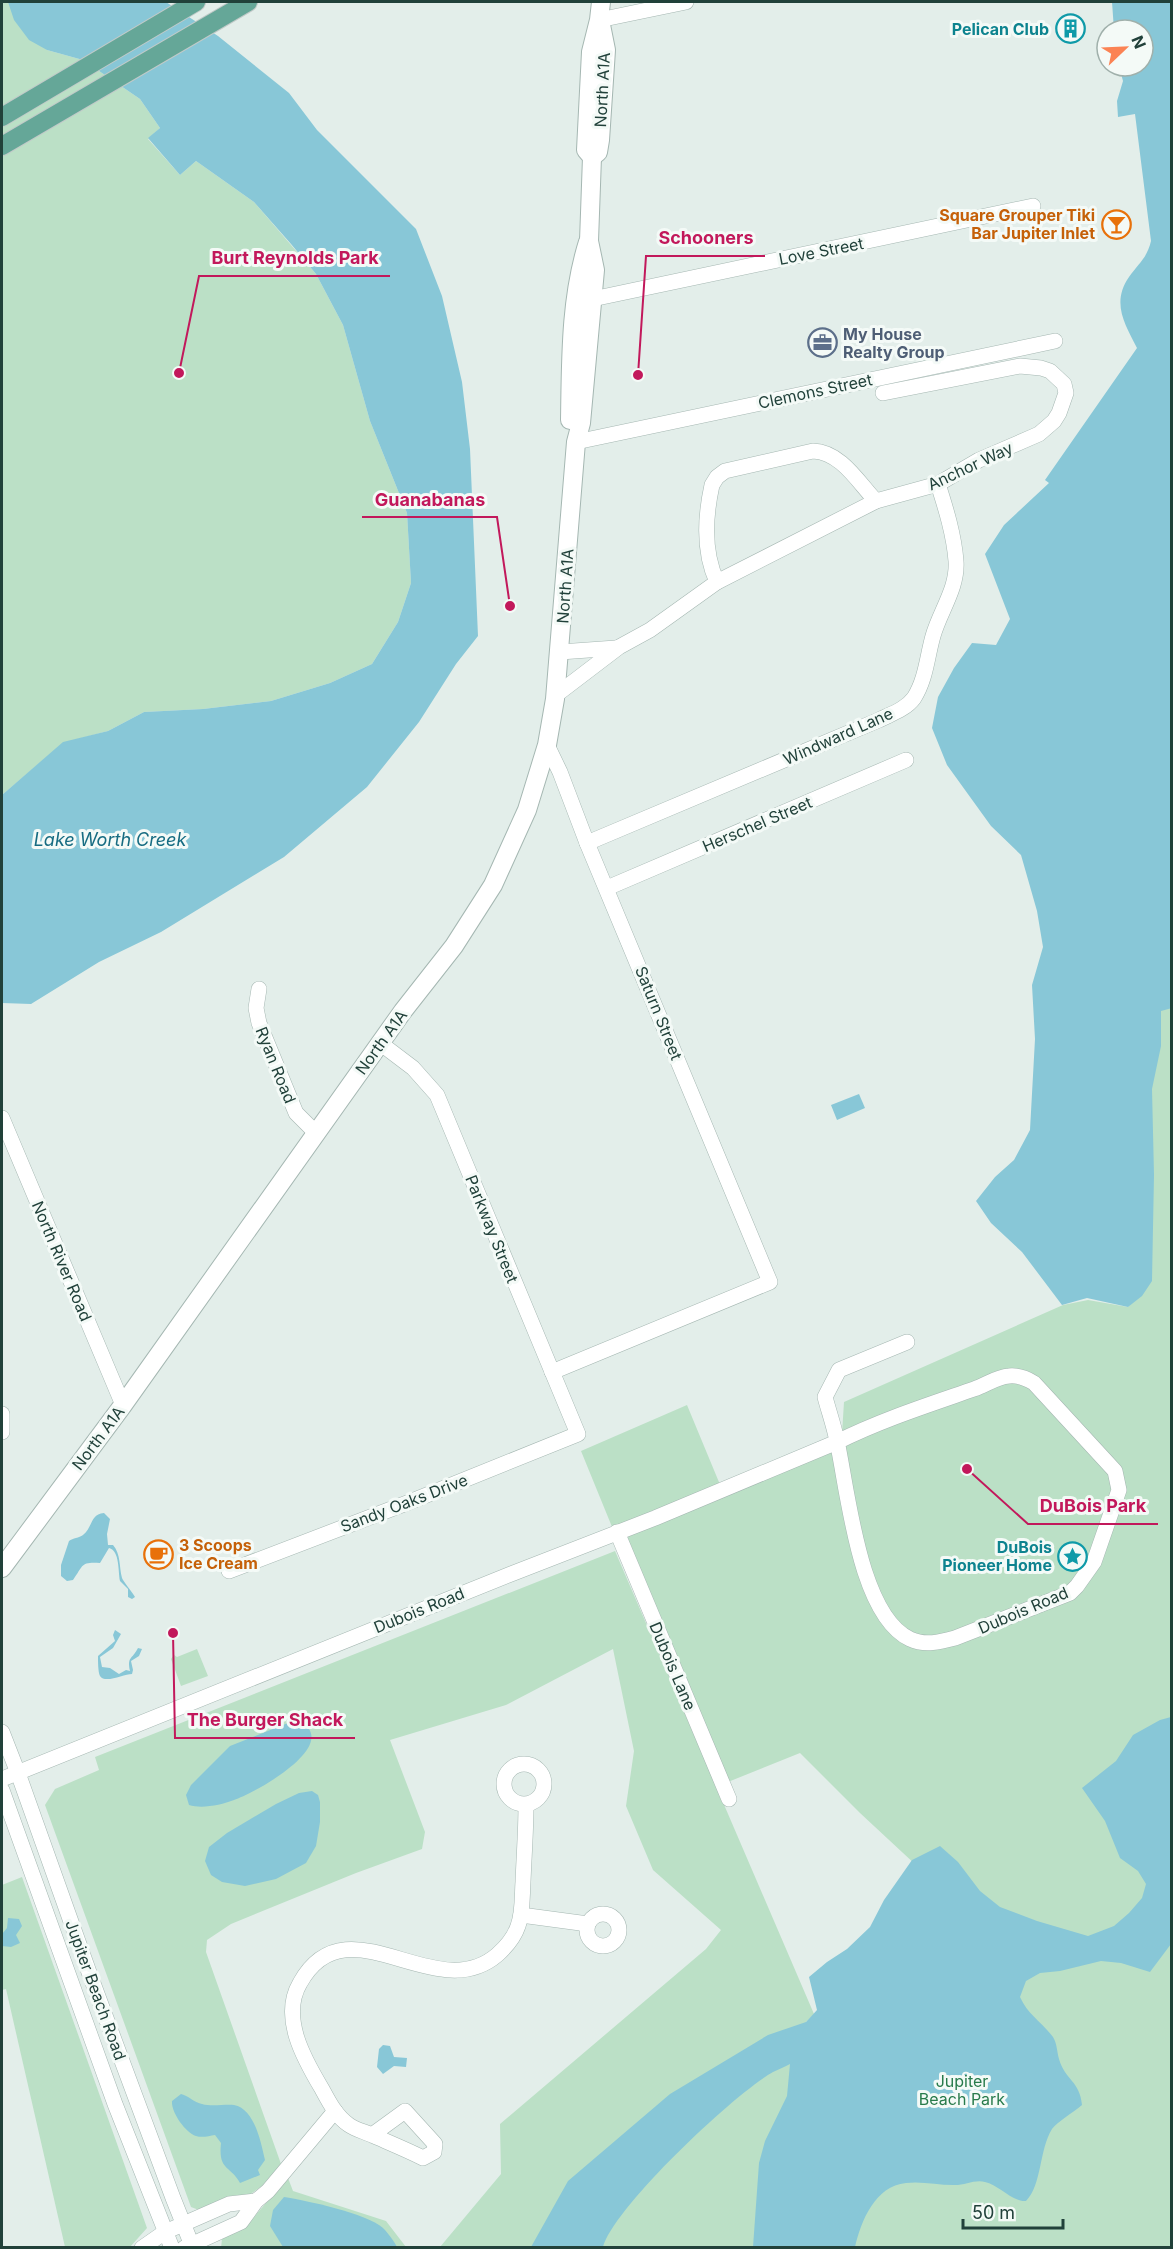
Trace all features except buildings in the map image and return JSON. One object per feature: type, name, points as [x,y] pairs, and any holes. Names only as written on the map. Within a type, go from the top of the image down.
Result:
[{"type":"main road","points":[[2,117],[196,2]]},
{"type":"main road","points":[[2,146],[248,2]]},
{"type":"street","points":[[600,11],[686,2]]},
{"type":"street","name":"North A1A","points":[[2,1568],[123,1405],[380,1043],[454,946],[493,885],[527,810],[547,745],[556,695],[576,442],[593,299],[595,270],[589,241],[592,157],[586,150],[591,52],[600,11]]},
{"type":"street","name":"Love Street","points":[[574,303],[1033,206]]},
{"type":"street","name":"North A1A","points":[[576,442],[570,420],[574,303],[579,270],[589,241]]},
{"type":"street","name":"Clemons Street","points":[[576,442],[1055,341]]},
{"type":"street","name":"Anchor Way","points":[[556,695],[619,647],[650,630],[717,582],[876,501],[938,484],[969,466],[1031,438],[1054,421],[1064,404],[1066,393],[1064,384],[1050,371],[1020,366],[883,393]]},
{"type":"street","points":[[717,582],[709,566],[706,547],[712,485],[725,471],[813,451],[823,451],[840,461],[876,501]]},
{"type":"street","name":"Windward Lane","points":[[587,843],[868,725],[908,705],[914,698],[922,680],[933,636],[956,574],[950,525],[938,484]]},
{"type":"street","name":"Anchor Way","points":[[560,652],[609,650],[619,647]]},
{"type":"street","name":"Saturn Street","points":[[547,745],[770,1282],[552,1372]]},
{"type":"street","name":"Herschel Street","points":[[607,888],[906,760]]},
{"type":"street","name":"Ryan Road","points":[[259,988],[256,1008],[259,1023],[296,1113],[316,1133]]},
{"type":"street","name":"Parkway Street","points":[[380,1043],[413,1068],[436,1095],[578,1434]]},
{"type":"street","name":"North River Road","points":[[2,1118],[123,1405]]},
{"type":"street","points":[[837,1442],[825,1397],[839,1370],[907,1342]]},
{"type":"street","name":"Dubois Road","points":[[2,1779],[655,1518],[930,1403],[977,1388],[998,1378],[1017,1376],[1027,1378],[1034,1383],[1115,1472],[1119,1490],[1095,1562],[1070,1593],[955,1638],[936,1642],[917,1642],[900,1632],[887,1618],[864,1569],[853,1527],[837,1442]]},
{"type":"street","points":[[2,1414],[2,1431]]},
{"type":"street","name":"Sandy Oaks Drive","points":[[229,1570],[408,1503],[578,1434]]},
{"type":"street","name":"Dubois Lane","points":[[617,1532],[729,1799]]},
{"type":"street","name":"Jupiter Beach Road","points":[[2,1732],[184,2224],[190,2246]]},
{"type":"street","name":"Jupiter Beach Road","points":[[2,1790],[115,2104],[172,2247]]},
{"type":"street","points":[[372,2135],[349,2125],[335,2111],[308,2065],[292,2020],[293,2002],[298,1986],[312,1966],[331,1953],[368,1950],[430,1968],[477,1969],[496,1956],[510,1943],[521,1915],[526,1804]]},
{"type":"street","points":[[521,1915],[588,1924]]},
{"type":"street","points":[[190,2246],[241,2222],[256,2201],[268,2191],[335,2111]]},
{"type":"street","points":[[142,2247],[165,2232],[229,2204],[256,2201]]},
{"type":"green space","points":[[2,2],[9,3],[47,50],[83,60],[140,99],[160,128],[148,139],[180,175],[196,161],[254,202],[316,274],[343,325],[370,421],[407,513],[411,583],[398,622],[372,664],[330,683],[271,701],[203,709],[144,712],[108,731],[63,743],[2,795]]},
{"type":"green space","name":"Jupiter Beach Park","points":[[1171,1007],[1171,2247],[440,2247],[501,2174],[500,2124],[706,1949],[721,1930],[653,1870],[626,1806],[634,1751],[613,1649],[506,1705],[390,1740],[425,1832],[422,1849],[231,1924],[207,1940],[206,1952],[281,2164],[262,2186],[249,2195],[229,2196],[199,2210],[191,2207],[45,1805],[55,1789],[99,1770],[95,1757],[615,1551],[814,2014],[806,2022],[821,2018],[917,1866],[800,1753],[718,1786],[581,1451],[687,1405],[721,1487],[842,1434],[844,1402],[1063,1305],[1088,1300],[1128,1307],[1150,1283],[1152,1063],[1160,1010]]},
{"type":"green space","points":[[197,1649],[208,1676],[181,1686],[171,1659],[174,1655],[177,1657]]},
{"type":"green space","points":[[22,1877],[147,2228],[130,2247],[65,2247],[6,1989],[2,1990],[2,1885]]},
{"type":"green space","points":[[288,2178],[293,2191],[386,2221],[406,2247],[221,2248],[222,2239],[245,2227]]},
{"type":"water","name":"Lake Worth Creek","points":[[8,2],[166,2],[218,36],[289,93],[317,130],[416,229],[442,296],[462,382],[470,449],[478,636],[456,664],[419,722],[367,787],[284,857],[161,932],[99,962],[31,1004],[2,1003],[2,795],[63,742],[108,731],[144,712],[203,709],[271,701],[330,683],[372,664],[398,622],[411,583],[407,513],[370,421],[343,325],[316,274],[254,202],[196,161],[180,175],[148,138],[160,128],[140,99],[83,60],[47,50],[29,40],[14,20]]},
{"type":"water","points":[[1112,2],[1172,2],[1172,1008],[1161,1011],[1161,1046],[1152,1089],[1154,1175],[1152,1281],[1142,1296],[1128,1307],[1087,1298],[1062,1305],[1022,1252],[991,1223],[976,1201],[995,1177],[1014,1160],[1030,1130],[1035,1039],[1032,985],[1043,947],[1037,911],[1021,855],[991,826],[947,765],[932,728],[938,697],[954,668],[972,643],[996,645],[1010,619],[985,554],[1004,525],[1049,483],[1045,480],[1137,348],[1124,322],[1120,305],[1121,296],[1129,277],[1145,256],[1151,241],[1135,114],[1118,117],[1117,101],[1122,78],[1155,78],[1155,18],[1113,18]]},
{"type":"water","points":[[859,1094],[865,1108],[837,1120],[831,1105]]},
{"type":"water","points":[[104,1513],[110,1519],[107,1534],[108,1545],[113,1545],[117,1552],[122,1578],[135,1597],[132,1599],[128,1597],[128,1589],[120,1581],[117,1557],[109,1548],[100,1563],[86,1564],[73,1580],[67,1581],[61,1576],[61,1565],[69,1541],[83,1535],[94,1518]]},
{"type":"water","points":[[115,1630],[121,1634],[113,1648],[100,1657],[102,1667],[110,1668],[119,1674],[126,1670],[130,1671],[131,1658],[138,1648],[142,1649],[139,1656],[131,1661],[132,1674],[106,1679],[99,1674],[98,1656],[115,1641],[113,1635]]},
{"type":"water","points":[[1171,1717],[1171,1944],[1150,1972],[1121,1963],[1101,1961],[1060,1971],[1040,1973],[1026,1981],[1020,1997],[1027,2009],[1053,2037],[1059,2059],[1081,2097],[1082,2105],[1052,2129],[1035,2186],[1026,2201],[1016,2199],[981,2181],[957,2185],[906,2183],[886,2191],[871,2206],[861,2226],[855,2247],[753,2247],[759,2163],[765,2141],[787,2096],[790,2064],[755,2084],[678,2152],[629,2206],[612,2229],[603,2247],[531,2247],[568,2181],[670,2094],[768,2035],[806,2022],[817,2010],[809,1977],[847,1949],[870,1927],[884,1900],[912,1860],[940,1846],[958,1862],[980,1891],[1000,1907],[1088,1936],[1114,1926],[1142,1898],[1146,1884],[1138,1871],[1120,1858],[1105,1821],[1082,1788],[1116,1761],[1133,1735],[1160,1720]]},
{"type":"water","points":[[299,1721],[310,1731],[311,1742],[304,1754],[276,1778],[234,1800],[212,1806],[189,1805],[186,1795],[191,1785],[230,1746],[288,1723]]},
{"type":"water","points":[[312,1791],[318,1795],[320,1802],[320,1822],[316,1846],[306,1863],[276,1879],[245,1886],[222,1882],[211,1875],[205,1861],[209,1847],[227,1833],[276,1804],[299,1793]]},
{"type":"water","points":[[8,1918],[19,1919],[22,1926],[16,1935],[20,1943],[11,1947],[2,1946],[2,1934],[7,1928]]},
{"type":"water","points":[[383,2045],[390,2046],[394,2057],[407,2058],[406,2067],[394,2066],[383,2074],[377,2067],[379,2049]]},
{"type":"water","points":[[181,2094],[206,2105],[234,2105],[247,2113],[256,2128],[265,2160],[258,2170],[260,2175],[240,2183],[223,2163],[221,2143],[215,2135],[198,2137],[183,2126],[172,2105],[172,2101]]},
{"type":"water","points":[[284,2197],[336,2208],[364,2217],[383,2228],[397,2247],[283,2247],[270,2226],[273,2210]]},
{"type":"place","name":"Pelican Club","points":[[1070,29]]},
{"type":"place","name":"Square Grouper Tiki Bar Jupiter Inlet","points":[[1116,224]]},
{"type":"place","name":"My House Realty Group","points":[[822,343]]},
{"type":"place","name":"Burt Reynolds Park","points":[[179,373]]},
{"type":"place","name":"Schooners","points":[[638,375]]},
{"type":"place","name":"Guanabanas","points":[[510,606]]},
{"type":"place","name":"DuBois Park","points":[[967,1469]]},
{"type":"place","name":"3 Scoops Ice Cream","points":[[158,1554]]},
{"type":"place","name":"DuBois Pioneer Home","points":[[1073,1556]]},
{"type":"place","name":"The Burger Shack","points":[[173,1633]]}]
